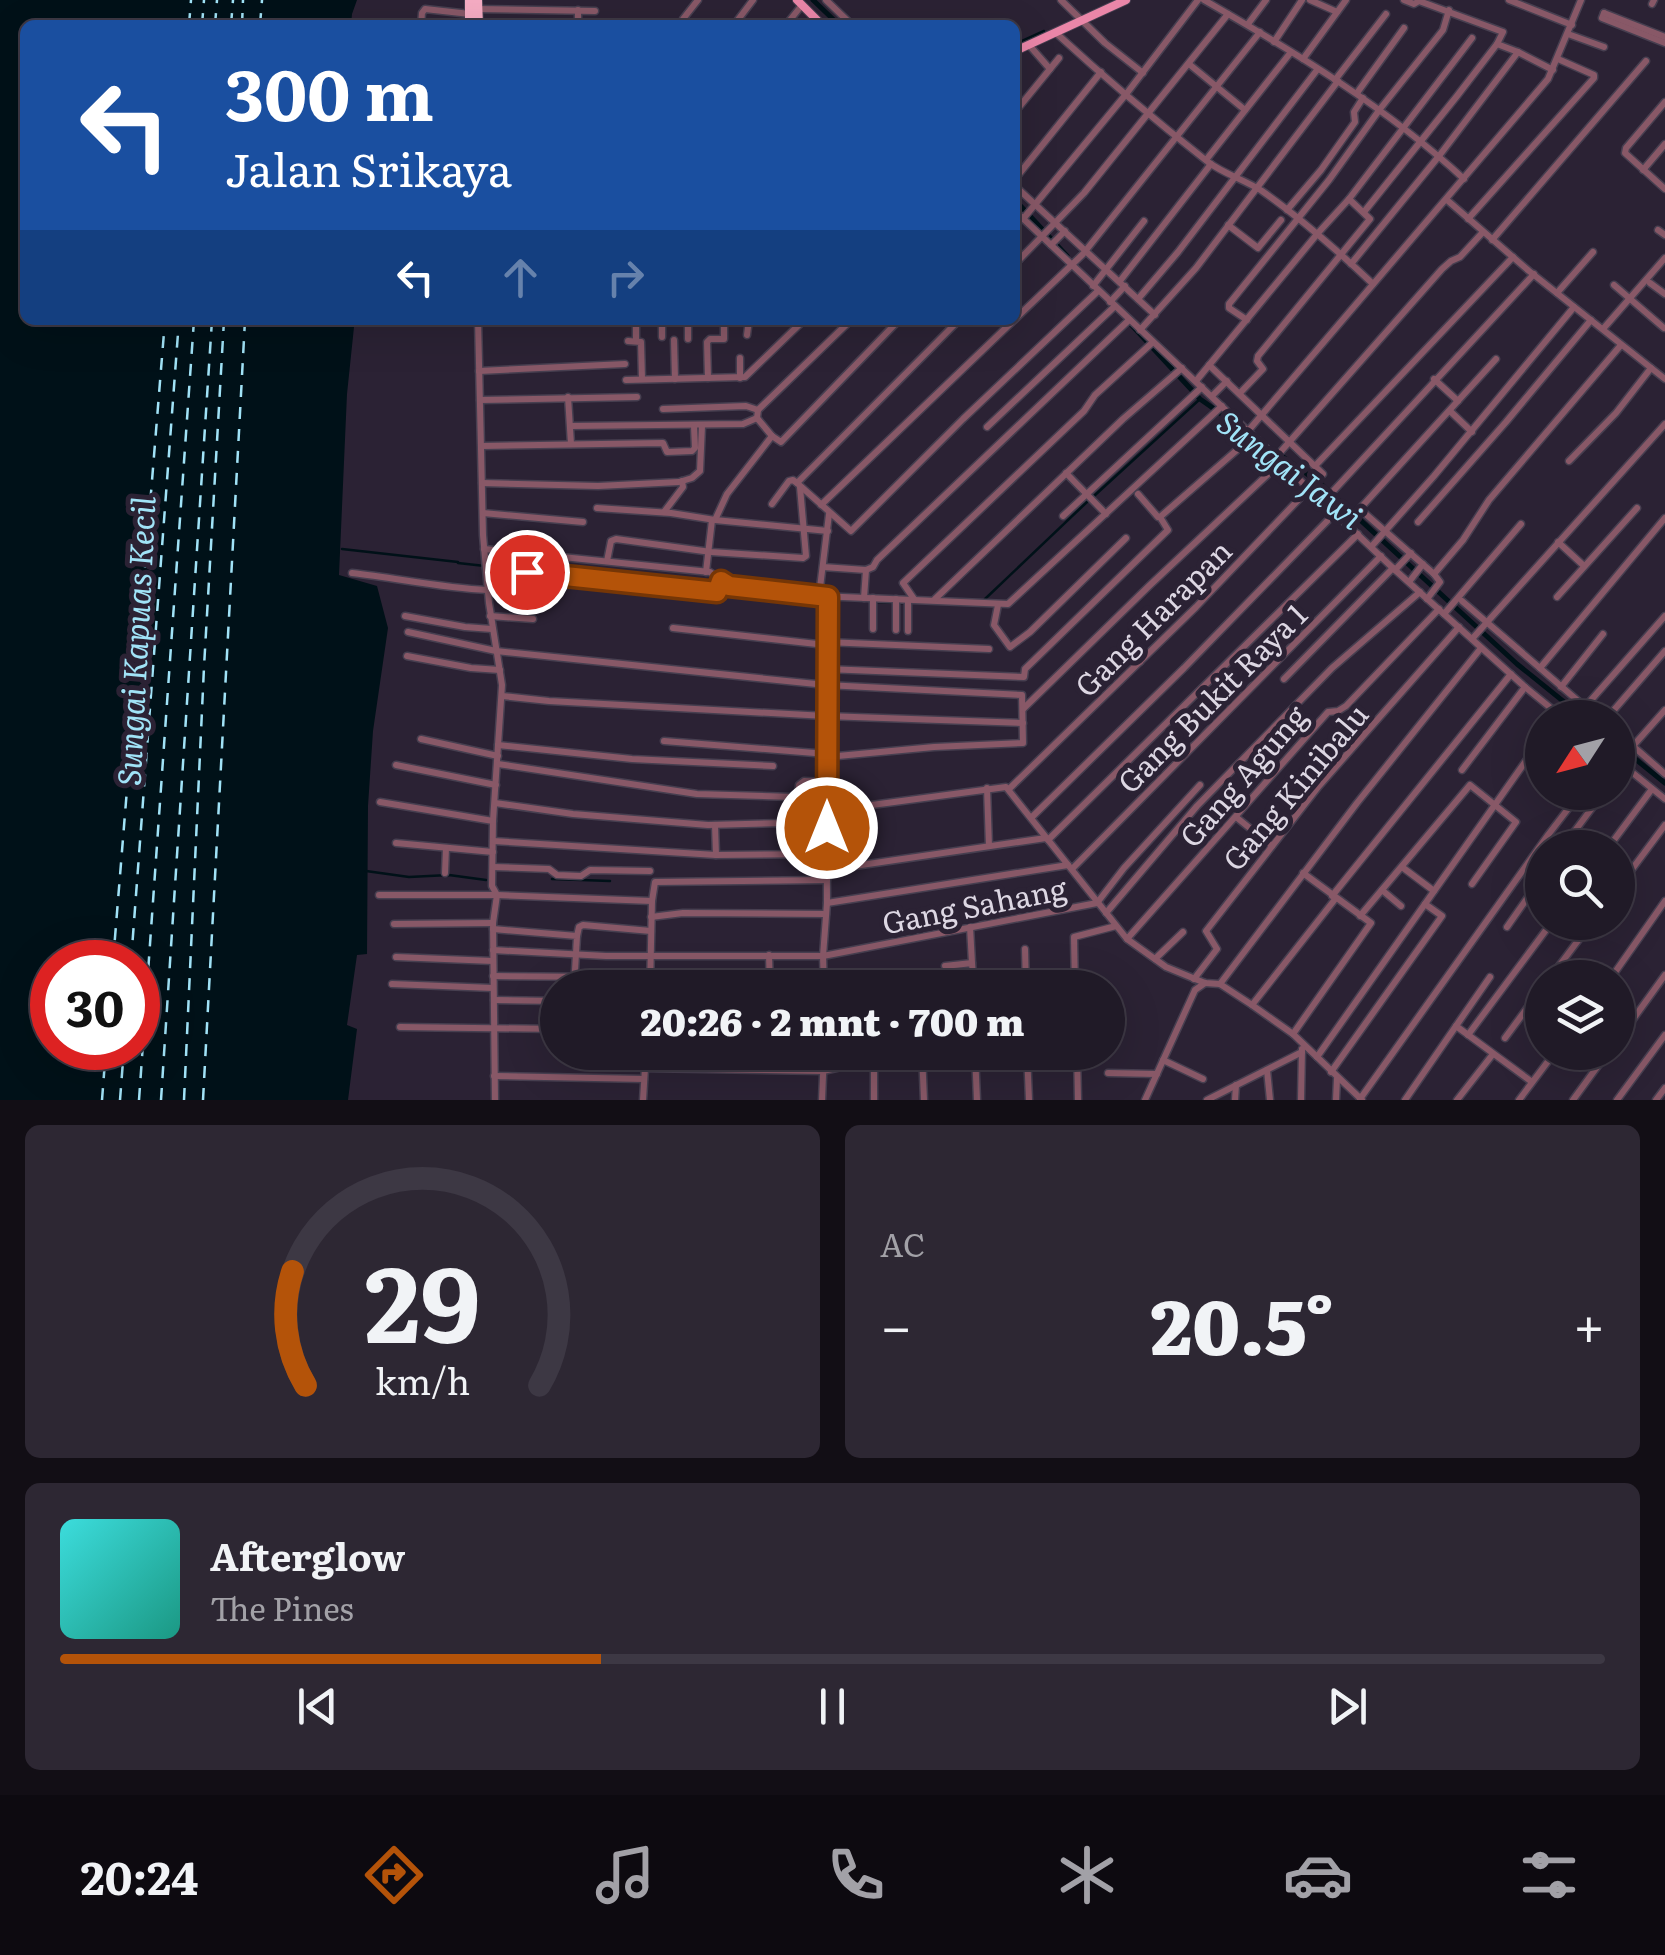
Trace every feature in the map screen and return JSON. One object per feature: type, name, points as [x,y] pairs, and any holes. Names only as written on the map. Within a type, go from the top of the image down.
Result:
[{"type":"main road","points":[[1020,49],[1082,21],[1110,3],[1126,0]]},
{"type":"street","points":[[683,20],[698,0]]},
{"type":"street","points":[[738,20],[754,0]]},
{"type":"street","points":[[1061,0],[1142,73]]},
{"type":"street","points":[[1025,217],[1201,0],[1248,24],[1360,95],[1464,179]]},
{"type":"street","points":[[1248,24],[1266,0]]},
{"type":"street","points":[[1274,42],[1302,0]]},
{"type":"street","points":[[1310,0],[1337,12]]},
{"type":"street","points":[[1303,59],[1346,0]]},
{"type":"street","points":[[1364,212],[1503,34],[1449,10],[1404,0]]},
{"type":"street","points":[[1510,0],[1572,25]]},
{"type":"street","points":[[1159,518],[1251,432],[1537,94],[1554,70],[1581,0]]},
{"type":"street","points":[[421,20],[425,9],[595,11]]},
{"type":"street","points":[[578,10],[578,20]]},
{"type":"street","points":[[1247,320],[1228,306],[1444,30],[1449,10]]},
{"type":"street","points":[[1604,13],[1665,40],[1602,18],[1604,13]]},
{"type":"street","points":[[1020,259],[1084,193],[1228,14]]},
{"type":"street","points":[[1142,329],[1228,226],[1386,14]]},
{"type":"street","points":[[1287,210],[1356,122],[1354,112],[1360,95],[1404,28]]},
{"type":"street","points":[[1056,32],[1208,162],[1256,188],[1298,218],[1374,284]]},
{"type":"street","points":[[1020,316],[1085,252],[1260,32]]},
{"type":"street","points":[[1568,34],[1604,48]]},
{"type":"street","points":[[1063,516],[1199,382],[1349,199],[1472,38]]},
{"type":"street","points":[[1497,44],[1554,70]]},
{"type":"street","points":[[1029,45],[1050,69]]},
{"type":"street","points":[[987,427],[1112,302],[1245,110],[1291,52]]},
{"type":"street","points":[[1351,264],[1440,156],[1518,52]]},
{"type":"street","points":[[1020,106],[1059,58]]},
{"type":"street","points":[[1468,219],[1594,78],[1558,59]]},
{"type":"street","points":[[1492,240],[1646,62]]},
{"type":"street","points":[[1189,64],[1245,110]]},
{"type":"street","points":[[1138,299],[1318,70]]},
{"type":"street","points":[[1020,176],[1101,72]]},
{"type":"street","points":[[1665,102],[1625,150],[1625,155],[1665,189]]},
{"type":"street","points":[[1643,170],[1665,144]]},
{"type":"street","points":[[1020,188],[1103,273],[1122,285],[1154,316]]},
{"type":"street","points":[[1240,393],[1262,369],[1257,358],[1370,219],[1349,199]]},
{"type":"street","points":[[1446,200],[1665,379]]},
{"type":"street","points":[[1020,214],[1312,487],[1380,556],[1541,700]]},
{"type":"street","points":[[1228,226],[1259,248],[1281,220]]},
{"type":"street","points":[[772,504],[793,480],[851,531],[1096,288],[1103,273],[1144,221]]},
{"type":"street","points":[[1053,243],[1064,232]]},
{"type":"street","points":[[1022,710],[1278,457],[1288,441],[1448,263],[1460,257],[1484,232]]},
{"type":"street","points":[[1557,293],[1592,252]]},
{"type":"street","points":[[1208,367],[1315,466],[1514,258]]},
{"type":"street","points":[[1602,330],[1665,258]]},
{"type":"street","points":[[1325,500],[1534,274]]},
{"type":"street","points":[[1650,283],[1665,294]]},
{"type":"street","points":[[1614,285],[1664,328]]},
{"type":"street","points":[[1373,545],[1574,307]]},
{"type":"street","points":[[823,567],[873,568],[1129,320]]},
{"type":"street","points":[[1418,522],[1591,320]]},
{"type":"street","points":[[478,325],[484,549],[502,696],[493,820],[492,886],[498,895],[492,926],[495,1100]]},
{"type":"street","points":[[635,325],[632,341],[642,342],[642,379]]},
{"type":"street","points":[[662,325],[662,337]]},
{"type":"street","points":[[688,325],[688,339]]},
{"type":"street","points":[[708,378],[707,342],[724,339],[724,325]]},
{"type":"street","points":[[746,335],[747,325]]},
{"type":"street","points":[[626,380],[740,378],[799,325]]},
{"type":"street","points":[[571,426],[748,424],[846,325]]},
{"type":"street","points":[[662,408],[746,406],[758,414],[772,436],[781,442],[894,325]]},
{"type":"street","points":[[798,485],[954,325]]},
{"type":"street","points":[[821,506],[1010,325]]},
{"type":"street","points":[[674,340],[675,379]]},
{"type":"street","points":[[908,630],[911,600],[903,583],[1153,342]]},
{"type":"street","points":[[1434,574],[1489,500],[1621,345]]},
{"type":"street","points":[[740,358],[740,378]]},
{"type":"street","points":[[1348,523],[1496,360]]},
{"type":"street","points":[[479,371],[624,364]]},
{"type":"street","points":[[934,600],[1123,418],[1182,368]]},
{"type":"street","points":[[1569,461],[1616,413],[1651,368]]},
{"type":"street","points":[[1434,380],[1458,401]]},
{"type":"street","points":[[1213,395],[1225,383]]},
{"type":"street","points":[[480,400],[637,397]]},
{"type":"street","points":[[568,398],[571,444]]},
{"type":"street","points":[[486,568],[998,608],[1012,602],[1224,408]]},
{"type":"street","points":[[1450,411],[1472,432]]},
{"type":"street","points":[[1474,638],[1665,424]]},
{"type":"street","points":[[482,446],[663,443],[667,452],[692,451],[698,426]]},
{"type":"street","points":[[482,483],[598,486],[682,482],[700,470],[698,426]]},
{"type":"street","points":[[706,572],[713,520],[726,494],[772,436]]},
{"type":"street","name":"Gang Harapan","points":[[1009,789],[1312,487],[1322,475],[1315,466]]},
{"type":"street","points":[[1066,473],[1106,514]]},
{"type":"street","points":[[1434,476],[1447,489]]},
{"type":"street","points":[[663,512],[683,487],[682,482]]},
{"type":"street","points":[[606,561],[613,539],[708,552],[804,558],[798,485]]},
{"type":"street","points":[[826,669],[1024,677],[1025,669],[1168,530],[1138,494]]},
{"type":"street","points":[[597,508],[828,530]]},
{"type":"street","points":[[1557,596],[1637,508]]},
{"type":"street","points":[[1360,510],[1440,580],[1429,597]]},
{"type":"street","points":[[483,513],[583,522]]},
{"type":"street","points":[[823,970],[828,854],[823,567],[830,513]]},
{"type":"street","points":[[1031,818],[1336,513]]},
{"type":"street","points":[[1540,668],[1665,518]]},
{"type":"street","name":"Gang Agung","points":[[1127,939],[1327,713],[1346,706],[1444,611],[1459,602],[1521,524]]},
{"type":"street","points":[[827,870],[1047,839],[1358,534]]},
{"type":"street","points":[[998,608],[994,625],[1009,646],[1030,632],[1126,538]]},
{"type":"street","points":[[1558,542],[1583,565]]},
{"type":"street","points":[[484,549],[714,573],[720,586]]},
{"type":"street","points":[[1284,679],[1410,554]]},
{"type":"street","name":"Gang Bukit Raya 1","points":[[1070,867],[1380,556]]},
{"type":"street","points":[[1410,580],[1421,566]]},
{"type":"street","points":[[866,570],[873,628]]},
{"type":"street","points":[[352,572],[487,590]]},
{"type":"street","points":[[1106,913],[1198,806],[1278,723],[1332,668],[1420,592]]},
{"type":"street","points":[[896,599],[896,630]]},
{"type":"street","points":[[1459,602],[1577,700]]},
{"type":"street","points":[[405,616],[465,628],[492,629]]},
{"type":"street","points":[[490,616],[533,619]]},
{"type":"street","points":[[1592,700],[1665,616]]},
{"type":"street","name":"Gang Kinibalu","points":[[1194,978],[1218,948],[1206,931],[1319,786],[1459,627]]},
{"type":"street","points":[[673,628],[826,643],[988,649]]},
{"type":"street","points":[[408,632],[496,651],[826,685],[1022,695],[1023,743],[827,756],[664,741]]},
{"type":"street","points":[[1561,687],[1603,634]]},
{"type":"street","points":[[1220,984],[1481,648]]},
{"type":"street","points":[[1128,650],[1140,662]]},
{"type":"street","points":[[1623,700],[1665,651]]},
{"type":"street","points":[[407,656],[500,670]]},
{"type":"street","points":[[1252,1005],[1511,674]]},
{"type":"street","points":[[1462,770],[1525,687]]},
{"type":"street","points":[[502,696],[826,716],[1024,723]]},
{"type":"street","points":[[1635,744],[1665,710]]},
{"type":"street","points":[[421,739],[498,760],[697,794],[793,797],[804,781],[827,782]]},
{"type":"street","points":[[498,745],[632,759],[773,766]]},
{"type":"street","points":[[1635,748],[1663,769]]},
{"type":"street","points":[[1317,1057],[1525,762]]},
{"type":"street","points":[[396,765],[496,785]]},
{"type":"street","points":[[1635,775],[1665,799]]},
{"type":"street","name":"Gang Sahang","points":[[493,950],[649,956],[823,956],[1097,903],[1200,785]]},
{"type":"street","points":[[495,802],[572,814],[715,825],[785,824],[802,814],[1003,786],[1127,939],[1166,967],[1205,983],[1220,984],[1252,1005],[1293,1034],[1302,1048],[1317,1057],[1361,1100],[1525,869]]},
{"type":"street","points":[[1360,916],[1469,786],[1516,822],[1472,884]]},
{"type":"street","points":[[988,788],[989,846]]},
{"type":"street","points":[[1621,830],[1652,789]]},
{"type":"street","points":[[380,802],[493,820]]},
{"type":"street","points":[[1236,816],[1272,846]]},
{"type":"street","points":[[1635,865],[1665,824]]},
{"type":"street","points":[[715,825],[716,855]]},
{"type":"street","points":[[493,841],[716,855],[828,854]]},
{"type":"street","points":[[396,843],[493,852]]},
{"type":"street","points":[[445,874],[446,848]]},
{"type":"street","points":[[828,903],[1070,867]]},
{"type":"street","points":[[1402,868],[1434,891]]},
{"type":"street","points":[[493,870],[549,869],[557,875],[581,876],[590,870],[650,871]]},
{"type":"street","points":[[1293,1034],[1371,924],[1303,873]]},
{"type":"street","points":[[649,970],[652,901],[657,881],[827,880]]},
{"type":"street","points":[[1382,890],[1401,906]]},
{"type":"street","points":[[379,895],[652,901]]},
{"type":"street","points":[[1507,927],[1525,901]]},
{"type":"street","points":[[1623,960],[1665,901]]},
{"type":"street","points":[[1336,1100],[1334,1075],[1442,916],[1425,904]]},
{"type":"street","points":[[651,917],[683,913],[826,914]]},
{"type":"street","points":[[394,924],[492,926],[576,936]]},
{"type":"street","points":[[574,970],[576,936],[582,925],[651,931]]},
{"type":"street","points":[[1075,970],[1074,937],[1116,926]]},
{"type":"street","points":[[970,927],[972,970]]},
{"type":"street","points":[[1155,960],[1184,932]]},
{"type":"street","points":[[1468,1036],[1539,940]]},
{"type":"street","points":[[1025,949],[1026,970]]},
{"type":"street","points":[[769,955],[770,970]]},
{"type":"street","points":[[396,958],[493,961]]},
{"type":"street","points":[[945,966],[972,964]]},
{"type":"street","points":[[1635,1016],[1665,975]]},
{"type":"street","points":[[493,976],[540,977]]},
{"type":"street","points":[[1406,1100],[1490,977]]},
{"type":"street","points":[[1145,1100],[1195,990],[1205,983]]},
{"type":"street","points":[[392,984],[493,988]]},
{"type":"street","points":[[494,1000],[540,1001]]},
{"type":"street","points":[[1505,1038],[1525,1011]]},
{"type":"street","points":[[1456,1026],[1532,1082]]},
{"type":"street","points":[[400,1027],[540,1029]]},
{"type":"street","points":[[1616,1100],[1665,1035]]},
{"type":"street","points":[[1206,1100],[1302,1048]]},
{"type":"street","points":[[1301,1100],[1302,1048]]},
{"type":"street","points":[[1457,1100],[1493,1054]]},
{"type":"street","points":[[1163,1060],[1203,1080]]},
{"type":"street","points":[[643,1100],[644,1070]]},
{"type":"street","points":[[764,1070],[827,1070]]},
{"type":"street","points":[[874,1070],[874,1100]]},
{"type":"street","points":[[923,1070],[924,1100]]},
{"type":"street","points":[[976,1070],[977,1100]]},
{"type":"street","points":[[1028,1070],[1029,1100]]},
{"type":"street","points":[[1077,1070],[1078,1100]]},
{"type":"street","points":[[1267,1070],[1270,1100]]},
{"type":"street","points":[[1518,1100],[1541,1070]]},
{"type":"street","points":[[1572,1100],[1594,1070]]},
{"type":"street","points":[[822,1100],[824,1071]]},
{"type":"street","points":[[1108,1073],[1157,1074]]},
{"type":"street","points":[[494,1076],[644,1079]]},
{"type":"street","points":[[1235,1100],[1236,1085]]},
{"type":"street","points":[[1656,1100],[1665,1088]]},
{"type":"water","name":"Sungai Kapuas Kecil","points":[[0,0],[357,0],[351,20],[20,20],[20,325],[354,327],[339,575],[377,586],[388,628],[373,731],[368,806],[367,954],[357,955],[347,1025],[357,1029],[348,1100],[0,1100]]},
{"type":"waterway","name":"Sungai Jawi","points":[[813,0],[834,20]]},
{"type":"waterway","points":[[1020,42],[1044,31]]},
{"type":"waterway","name":"Sungai Jawi","points":[[1020,205],[1067,256]]},
{"type":"waterway","name":"Sungai Jawi","points":[[1126,319],[1200,399],[1241,428]]},
{"type":"waterway","points":[[1094,496],[1200,399]]},
{"type":"waterway","name":"Sungai Jawi","points":[[1279,454],[1321,484],[1517,664],[1562,700]]},
{"type":"waterway","points":[[985,599],[1088,501]]},
{"type":"waterway","points":[[342,549],[458,562]]},
{"type":"waterway","points":[[458,563],[485,566]]},
{"type":"waterway","points":[[722,590],[799,597]]},
{"type":"waterway","points":[[876,602],[903,603]]},
{"type":"waterway","name":"Sungai Jawi","points":[[1635,759],[1665,783]]},
{"type":"waterway","points":[[366,871],[486,880]]},
{"type":"waterway","points":[[552,879],[610,881]]},
{"type":"ferry route","points":[[189,20],[191,0]]},
{"type":"ferry route","points":[[202,20],[204,0]]},
{"type":"ferry route","points":[[215,20],[217,0]]},
{"type":"ferry route","points":[[231,20],[233,0]]},
{"type":"ferry route","points":[[242,20],[243,0]]},
{"type":"ferry route","points":[[260,20],[262,0]]},
{"type":"ferry route","points":[[115,940],[165,325]]},
{"type":"ferry route","points":[[133,940],[179,325]]},
{"type":"ferry route","points":[[139,1100],[194,325]]},
{"type":"ferry route","points":[[161,1100],[212,325]]},
{"type":"ferry route","points":[[184,1100],[224,325]]},
{"type":"ferry route","points":[[203,1100],[245,325]]},
{"type":"ferry route","points":[[102,1100],[104,1070]]},
{"type":"ferry route","points":[[120,1100],[122,1070]]},
{"type":"route","points":[[527,572],[717,592],[721,581],[729,586],[828,597],[827,828]]}]
